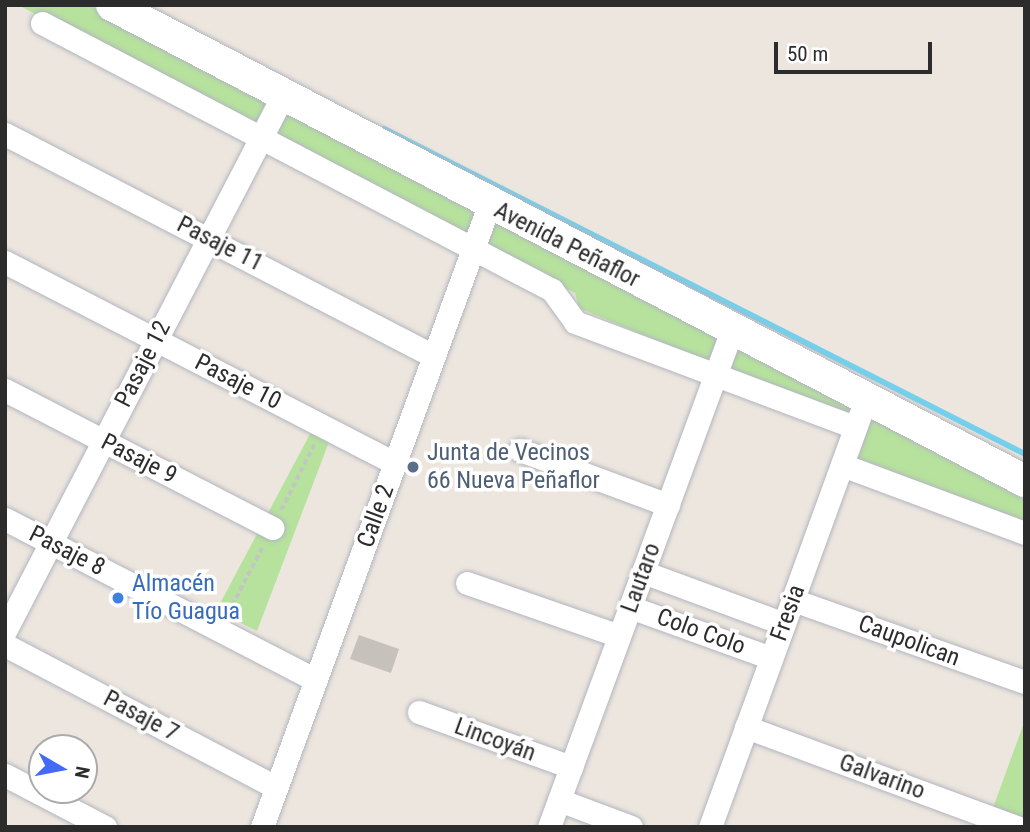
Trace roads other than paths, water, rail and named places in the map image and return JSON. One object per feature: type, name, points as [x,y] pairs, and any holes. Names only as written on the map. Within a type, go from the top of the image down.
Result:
[{"type":"main road","name":"Avenida Peñaflor","points":[[112,5],[489,205],[1025,481]]},
{"type":"street","name":"Avenida Peñaflor","points":[[41,23],[556,293],[571,320],[855,427]]},
{"type":"street","name":"Pasaje 12","points":[[5,631],[282,97]]},
{"type":"street","name":"Pasaje 11","points":[[5,134],[434,356]]},
{"type":"street","name":"Calle 2","points":[[262,827],[489,205]]},
{"type":"street","name":"Pasaje 10","points":[[5,262],[395,463]]},
{"type":"street","name":"Lautaro","points":[[550,827],[732,330]]},
{"type":"street","name":"Pasaje 9","points":[[5,390],[272,528]]},
{"type":"street","name":"Fresia","points":[[710,827],[866,398]]},
{"type":"street","points":[[520,450],[667,505]]},
{"type":"street","points":[[842,465],[1025,533]]},
{"type":"street","name":"Pasaje 8","points":[[5,519],[316,680]]},
{"type":"street","name":"Colo Colo","points":[[643,572],[784,624]]},
{"type":"street","points":[[467,583],[620,636]]},
{"type":"street","name":"Caupolican","points":[[793,600],[1025,682]]},
{"type":"street","name":"Colo Colo","points":[[630,607],[771,658]]},
{"type":"street","name":"Pasaje 7","points":[[5,645],[276,787]]},
{"type":"street","name":"Lincoyán","points":[[419,712],[571,767]]},
{"type":"street","name":"Galvarino","points":[[746,727],[1017,827]]},
{"type":"street","points":[[5,775],[105,827]]},
{"type":"street","points":[[559,800],[631,827]]},
{"type":"waterway","points":[[384,129],[1025,454]]},
{"type":"place","name":"Junta de Vecinos 66 Nueva Peñaflor","points":[[413,467]]},
{"type":"place","name":"Almacén Tío Guagua","points":[[118,598]]}]
